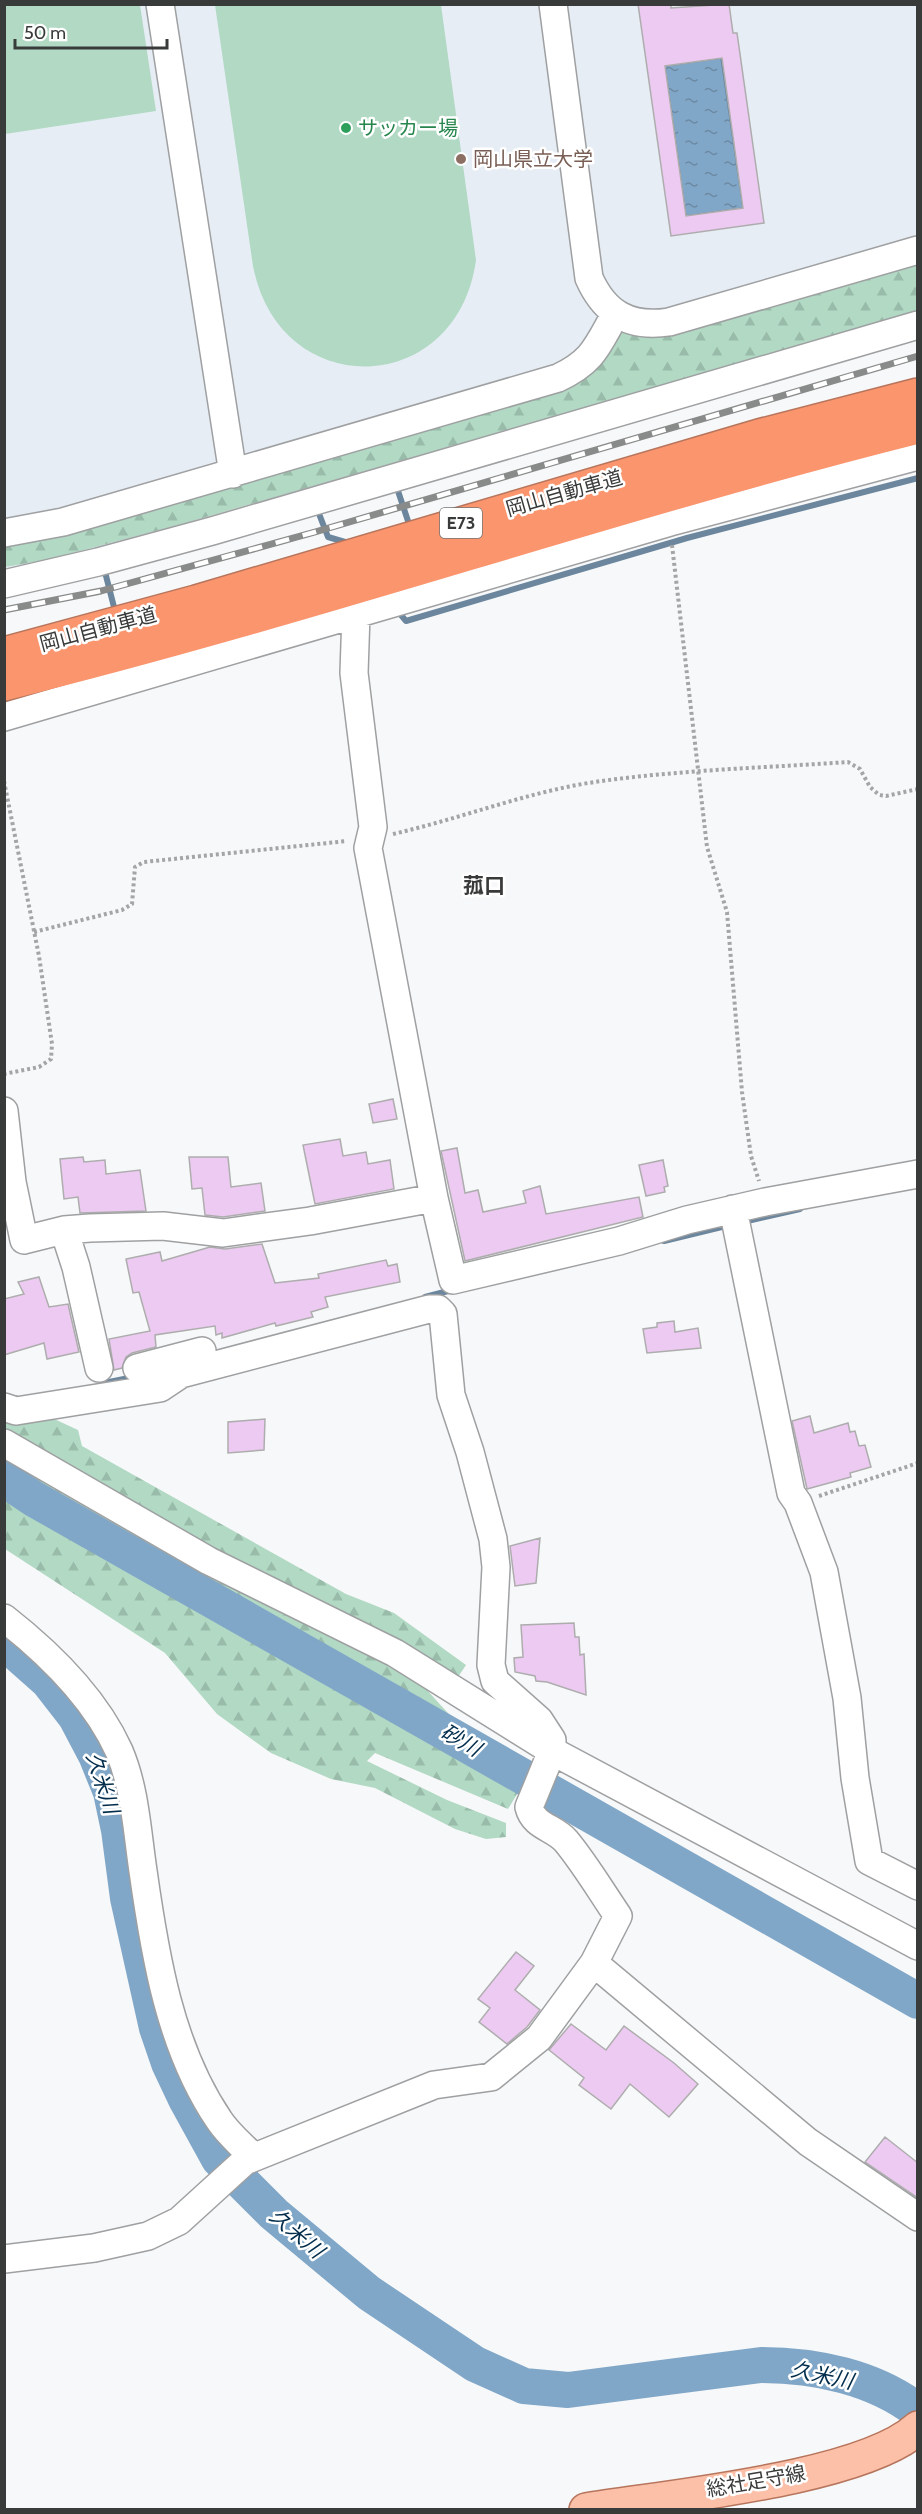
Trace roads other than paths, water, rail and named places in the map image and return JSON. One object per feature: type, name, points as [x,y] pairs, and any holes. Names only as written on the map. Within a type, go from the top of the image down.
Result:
[{"type":"highway","name":"岡山自動車道","points":[[4,654],[195,602],[759,436],[918,395]]},
{"type":"highway","name":"岡山自動車道","points":[[4,684],[204,630],[769,464],[918,427]]},
{"type":"main road","name":"総社足守線","points":[[586,2510],[759,2482],[848,2463],[885,2449],[916,2432]]},
{"type":"street","points":[[160,4],[233,474]]},
{"type":"street","points":[[553,4],[589,278],[596,294],[606,306],[616,313],[632,321],[651,325],[669,322],[918,250]]},
{"type":"street","points":[[4,533],[63,522],[558,378],[581,367],[592,356],[616,313]]},
{"type":"street","points":[[4,584],[103,561],[918,325]]},
{"type":"street","points":[[4,717],[670,522],[918,456]]},
{"type":"street","points":[[4,2259],[94,2248],[148,2236],[178,2221],[249,2159],[434,2085],[491,2077],[539,2038],[594,1963],[618,1916],[564,1839],[535,1821],[529,1806],[549,1760],[552,1740],[539,1720],[495,1681],[491,1665],[496,1567],[493,1539],[470,1452],[451,1395],[440,1294],[434,1198],[368,848],[373,827],[354,674],[356,614]]},
{"type":"street","points":[[4,1111],[12,1182],[14,1244],[64,1230],[163,1226],[222,1233],[310,1221],[434,1198]]},
{"type":"street","points":[[137,1368],[440,1294],[619,1241],[735,1219],[765,1202],[918,1174]]},
{"type":"street","points":[[735,1219],[773,1416],[791,1493],[798,1503],[824,1572],[847,1698],[855,1778],[869,1861],[918,1886]]},
{"type":"street","points":[[64,1230],[76,1267],[99,1368]]},
{"type":"street","points":[[4,1407],[16,1411],[160,1388],[181,1374],[429,1309],[440,1294]]},
{"type":"street","points":[[4,1443],[209,1561],[395,1653],[549,1760],[918,1946]]},
{"type":"street","points":[[4,1618],[64,1671],[91,1704],[119,1752],[132,1794],[150,1924],[171,2013],[205,2099],[249,2159]]},
{"type":"street","points":[[594,1963],[808,2142],[918,2217]]},
{"type":"water","points":[[721,58],[743,208],[686,216],[665,66]]},
{"type":"waterway","points":[[401,615],[406,621],[687,538],[918,478]]},
{"type":"waterway","points":[[396,485],[411,530]]},
{"type":"waterway","points":[[316,506],[328,537],[345,542],[348,547]]},
{"type":"waterway","points":[[104,568],[115,611]]},
{"type":"waterway","points":[[743,1222],[800,1209]]},
{"type":"waterway","points":[[664,1241],[730,1225]]},
{"type":"waterway","points":[[425,1297],[452,1290]]},
{"type":"waterway","points":[[104,1383],[134,1377]]},
{"type":"waterway","name":"砂川","points":[[4,1479],[34,1499],[918,2001]]},
{"type":"waterway","name":"久米川","points":[[4,1642],[48,1681],[76,1717],[96,1755],[111,1792],[119,1830],[128,1898],[157,2028],[169,2063],[219,2159],[274,2214],[369,2293],[475,2364],[524,2386],[568,2390],[761,2365],[802,2367],[843,2375],[882,2389],[918,2411]]},
{"type":"railway","points":[[4,610],[101,591],[315,532],[918,356]]},
{"type":"place","name":"サッカー場","points":[[346,128]]},
{"type":"place","name":"岡山県立大学","points":[[461,159]]},
{"type":"district","name":"菰口","points":[[484,885]]}]
